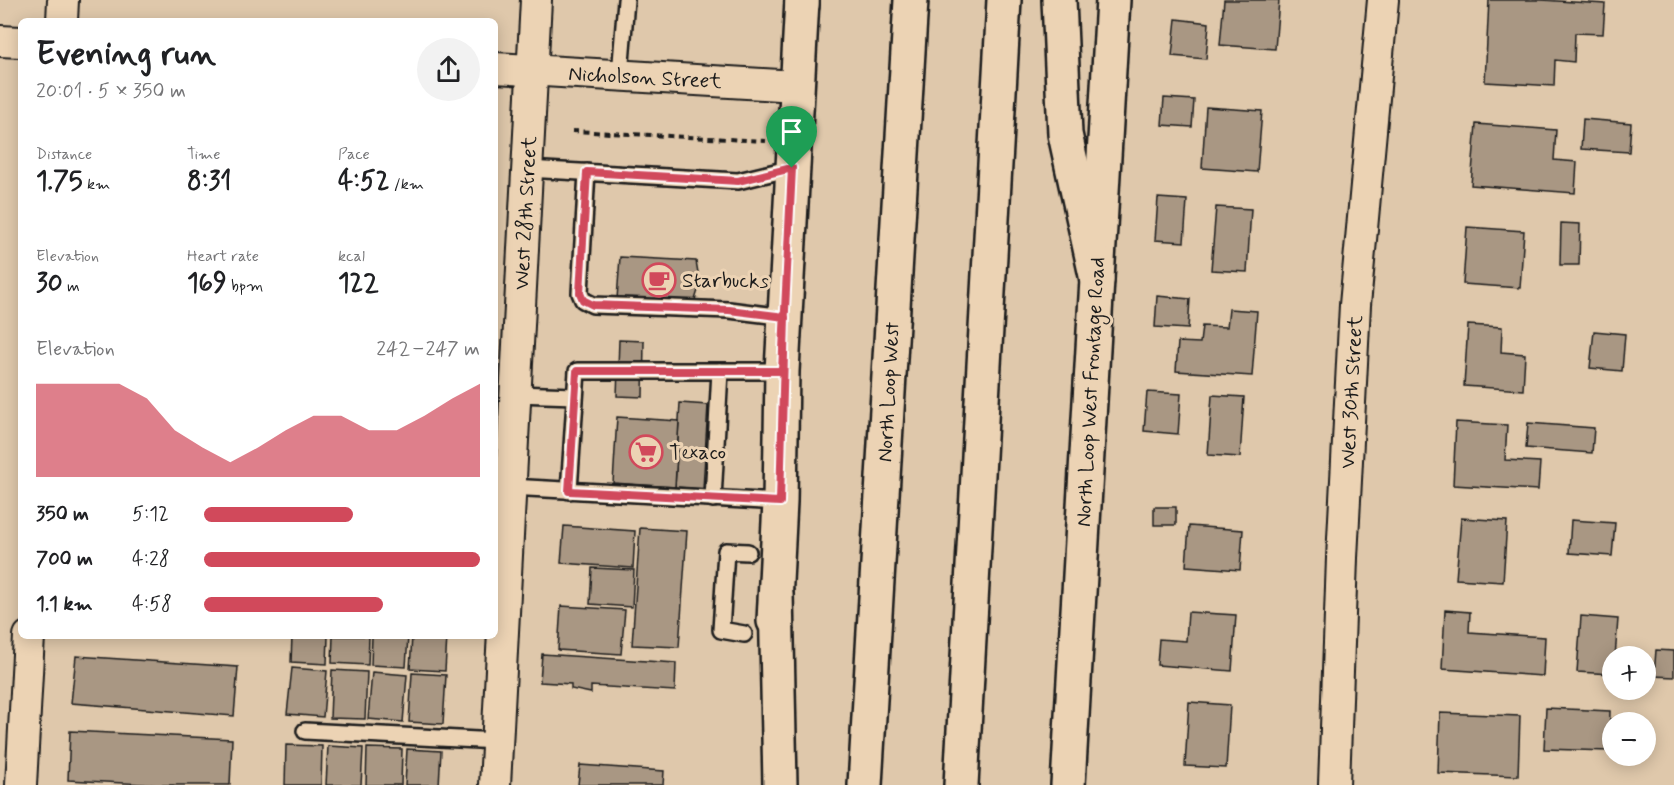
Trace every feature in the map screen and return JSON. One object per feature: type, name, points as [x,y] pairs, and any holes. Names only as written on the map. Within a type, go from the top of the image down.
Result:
[{"type":"main road","name":"North Loop West","points":[[865,785],[911,0]]},
{"type":"main road","points":[[961,785],[1004,0]]},
{"type":"main road","points":[[1059,0],[1065,134],[1097,280]]},
{"type":"main road","name":"North Loop West Frontage Road","points":[[1068,785],[1113,0]]},
{"type":"main road","points":[[765,785],[776,593],[782,371],[801,1]]},
{"type":"main road","points":[[776,593],[780,785]]},
{"type":"street","points":[[62,18],[63,0]]},
{"type":"street","name":"West 28th Street","points":[[495,785],[536,0]]},
{"type":"street","name":"West 30th Street","points":[[1334,785],[1342,558],[1355,305],[1383,0]]},
{"type":"street","points":[[0,41],[18,42]]},
{"type":"street","name":"Nicholson Street","points":[[498,68],[796,86]]},
{"type":"street","points":[[21,785],[29,639]]},
{"type":"lane","points":[[620,75],[626,0]]},
{"type":"lane","points":[[527,169],[738,181],[792,168]]},
{"type":"lane","points":[[587,172],[580,293],[583,300],[593,305],[729,310],[785,317]]},
{"type":"lane","points":[[569,491],[577,371],[782,371]]},
{"type":"lane","points":[[713,499],[720,371]]},
{"type":"lane","points":[[515,394],[575,396]]},
{"type":"lane","points":[[510,488],[780,502]]},
{"type":"lane","points":[[744,634],[721,630],[726,551],[748,552]]},
{"type":"lane","points":[[305,731],[497,741]]},
{"type":"path","points":[[572,131],[773,141]]},
{"type":"building","points":[[1224,0],[1279,0],[1275,49],[1220,45]]},
{"type":"building","points":[[1489,0],[1542,0],[1605,4],[1603,34],[1575,33],[1574,62],[1555,60],[1554,86],[1485,82]]},
{"type":"building","points":[[1176,19],[1209,23],[1206,59],[1172,56]]},
{"type":"building","points":[[1164,98],[1194,100],[1192,127],[1162,125]]},
{"type":"building","points":[[1206,107],[1262,111],[1257,172],[1202,168]]},
{"type":"building","points":[[1583,119],[1631,123],[1629,152],[1581,149]]},
{"type":"building","points":[[1476,124],[1556,130],[1554,160],[1577,162],[1575,193],[1471,185]]},
{"type":"building","points":[[1158,198],[1187,200],[1184,242],[1155,240]]},
{"type":"building","points":[[1216,207],[1251,209],[1247,272],[1211,270]]},
{"type":"building","points":[[1561,223],[1580,224],[1579,265],[1560,265]]},
{"type":"building","points":[[1467,227],[1524,231],[1520,288],[1463,284]]},
{"type":"building","name":"Starbucks","points":[[620,257],[696,261],[700,284],[694,303],[617,299]]},
{"type":"building","points":[[1157,296],[1190,299],[1188,329],[1155,327]]},
{"type":"building","points":[[1229,309],[1257,311],[1252,376],[1176,371],[1178,342],[1200,343],[1202,326],[1227,327]]},
{"type":"building","points":[[1468,325],[1502,327],[1501,352],[1525,354],[1523,390],[1464,386]]},
{"type":"building","points":[[1594,331],[1625,334],[1622,371],[1590,368]]},
{"type":"building","points":[[619,340],[644,341],[643,397],[617,396]]},
{"type":"building","points":[[1147,392],[1181,394],[1178,434],[1144,431]]},
{"type":"building","points":[[1212,395],[1244,397],[1240,457],[1208,455]]},
{"type":"building","name":"Texaco","points":[[680,403],[708,405],[703,489],[675,487]]},
{"type":"building","name":"Texaco","points":[[617,417],[679,421],[675,487],[613,483]]},
{"type":"building","points":[[1456,422],[1507,425],[1505,460],[1540,462],[1538,490],[1453,485]]},
{"type":"building","points":[[1528,423],[1594,428],[1592,453],[1526,448]]},
{"type":"building","points":[[1154,507],[1176,507],[1176,525],[1154,525]]},
{"type":"building","points":[[1461,518],[1507,521],[1503,582],[1456,579]]},
{"type":"building","points":[[1571,520],[1615,523],[1612,556],[1569,553]]},
{"type":"building","points":[[564,526],[635,531],[633,568],[561,563]]},
{"type":"building","points":[[1189,526],[1243,530],[1240,570],[1186,566]]},
{"type":"building","points":[[640,528],[687,531],[679,647],[632,645]]},
{"type":"building","points":[[592,568],[634,570],[632,607],[590,604]]},
{"type":"building","points":[[561,606],[625,610],[621,654],[558,650]]},
{"type":"building","points":[[1445,610],[1470,612],[1469,632],[1545,637],[1543,676],[1442,669]]},
{"type":"building","points":[[1188,612],[1236,615],[1232,671],[1157,665],[1159,639],[1186,641]]},
{"type":"building","points":[[1581,616],[1618,619],[1616,646],[1602,646],[1602,673],[1577,672]]},
{"type":"building","points":[[292,639],[328,639],[327,664],[291,662]]},
{"type":"building","points":[[333,639],[369,639],[368,665],[332,663]]},
{"type":"building","points":[[372,639],[408,639],[406,667],[371,665]]},
{"type":"building","points":[[412,639],[447,639],[445,671],[410,669]]},
{"type":"building","points":[[1656,650],[1674,651],[1674,677],[1656,676]]},
{"type":"building","points":[[542,654],[676,663],[675,691],[591,686],[591,693],[571,689],[571,684],[540,682]]},
{"type":"building","points":[[76,656],[238,667],[234,716],[71,703]]},
{"type":"building","points":[[292,668],[327,671],[323,717],[287,714]]},
{"type":"building","points":[[332,670],[367,672],[365,719],[330,718]]},
{"type":"building","points":[[372,672],[407,675],[403,722],[368,719]]},
{"type":"building","points":[[412,673],[446,675],[443,724],[409,722]]},
{"type":"building","points":[[1189,702],[1230,705],[1226,768],[1185,766]]},
{"type":"building","points":[[1546,708],[1610,711],[1602,712],[1602,751],[1544,749]]},
{"type":"building","points":[[1440,713],[1520,716],[1518,776],[1438,773]]},
{"type":"building","points":[[70,731],[232,739],[230,785],[161,785],[68,780]]},
{"type":"building","points":[[286,745],[322,746],[321,785],[285,785]]},
{"type":"building","points":[[328,746],[363,748],[361,785],[326,785]]},
{"type":"building","points":[[367,748],[402,749],[401,785],[366,785]]},
{"type":"building","points":[[407,749],[441,751],[439,785],[405,785]]},
{"type":"building","points":[[580,765],[664,771],[663,785],[578,785]]},
{"type":"place","name":"Starbucks","points":[[659,280]]},
{"type":"place","name":"Texaco","points":[[646,452]]},
{"type":"route","points":[[792,168],[738,181],[587,172],[580,293],[583,300],[593,305],[729,310],[785,317],[780,502],[569,491],[577,371],[782,371],[785,317],[792,168]]}]
